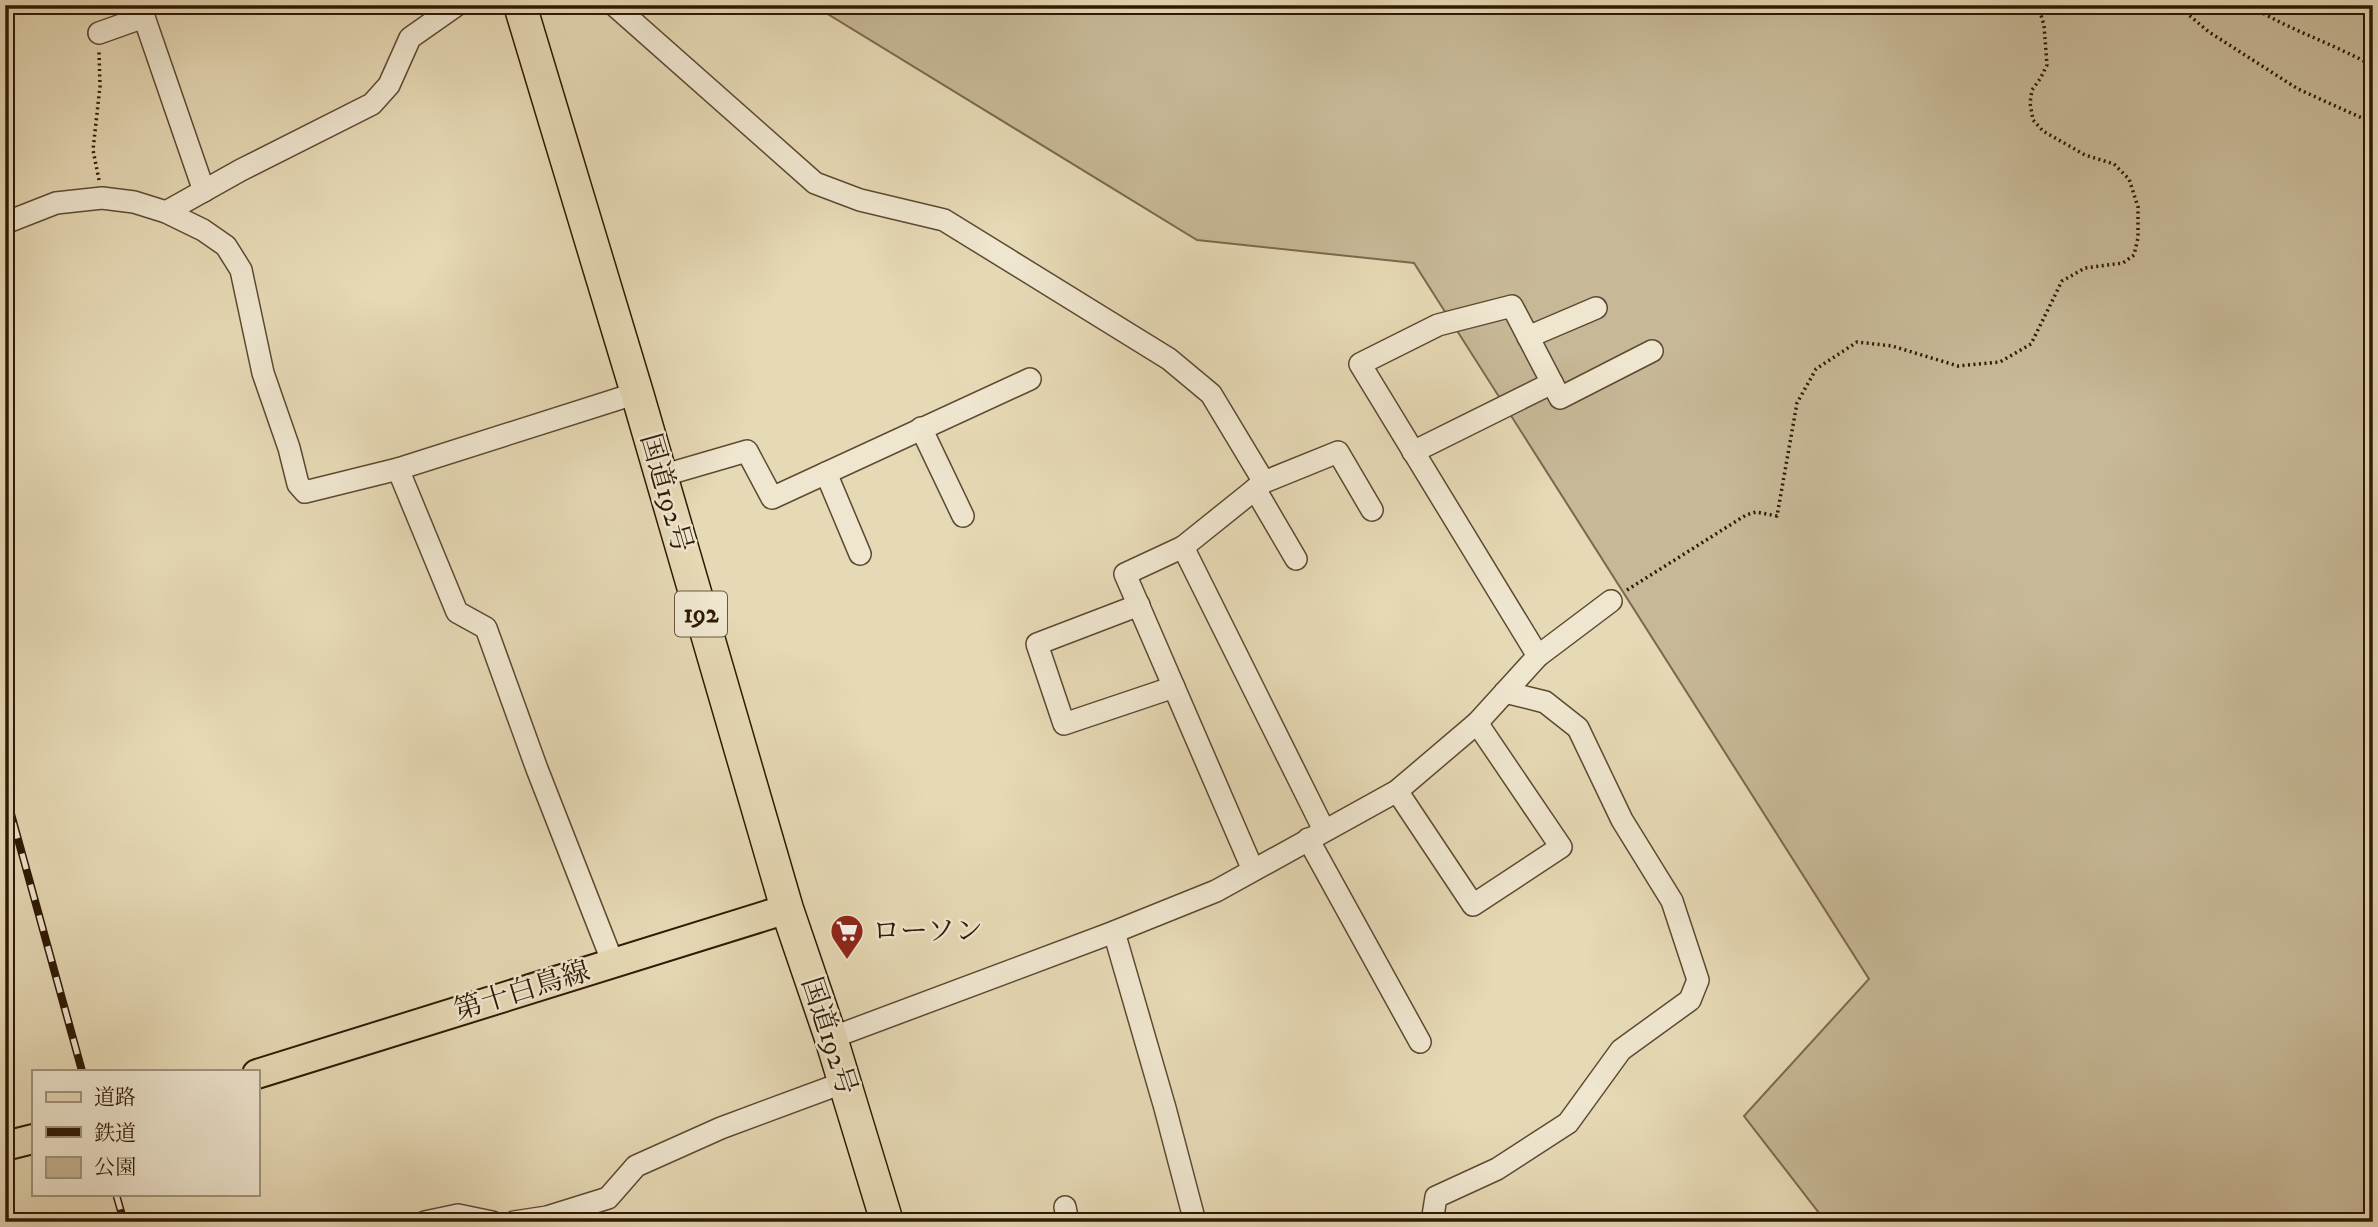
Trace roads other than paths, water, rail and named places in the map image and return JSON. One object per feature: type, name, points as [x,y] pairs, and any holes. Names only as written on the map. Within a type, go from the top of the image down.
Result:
[{"type":"highway","name":"国道192号","points":[[520,5],[788,909],[845,1082],[887,1222]]},
{"type":"main road","name":"第十白鳥線","points":[[259,1073],[788,909]]},
{"type":"main road","points":[[5,1146],[32,1139]]},
{"type":"street","points":[[166,212],[372,104],[389,85],[410,38],[457,5]]},
{"type":"street","points":[[614,5],[815,183],[860,200],[944,220],[1169,359],[1211,394],[1296,559]]},
{"type":"street","points":[[99,33],[144,17],[204,191]]},
{"type":"street","points":[[5,223],[56,203],[102,198],[134,202],[166,212],[203,230],[226,246],[241,270],[263,373],[289,448],[298,484],[305,492],[398,469],[637,393]]},
{"type":"street","points":[[1538,656],[1360,364],[1438,325],[1511,306],[1560,398],[1652,351]]},
{"type":"street","points":[[1528,337],[1596,308]]},
{"type":"street","points":[[661,476],[747,451],[772,498],[1030,379]]},
{"type":"street","points":[[1413,452],[1552,383]]},
{"type":"street","points":[[921,428],[963,516]]},
{"type":"street","points":[[1253,870],[1125,574],[1183,547],[1260,486],[1338,452],[1372,510]]},
{"type":"street","points":[[398,469],[457,612],[486,628],[537,769],[613,963]]},
{"type":"street","points":[[826,473],[860,554]]},
{"type":"street","points":[[1183,547],[1316,835],[1420,1042]]},
{"type":"street","points":[[831,1038],[1216,891],[1397,791],[1477,723],[1538,656],[1611,601]]},
{"type":"street","points":[[1139,605],[1037,644],[1063,724],[1174,687]]},
{"type":"street","points":[[1433,1222],[1436,1197],[1497,1170],[1568,1123],[1621,1050],[1690,1000],[1698,980],[1672,901],[1622,820],[1578,729],[1545,702],[1505,692]]},
{"type":"street","points":[[1397,791],[1473,905],[1561,847],[1477,723]]},
{"type":"street","points":[[1114,932],[1166,1108],[1195,1222]]},
{"type":"street","points":[[514,1222],[547,1217],[608,1198],[636,1166],[708,1133],[845,1082]]},
{"type":"street","points":[[425,1222],[458,1215],[492,1222]]},
{"type":"railway","points":[[5,792],[82,1070]]},
{"type":"railway","points":[[117,1196],[124,1222]]},
{"type":"place","name":"ローソン","points":[[847,961]]}]
